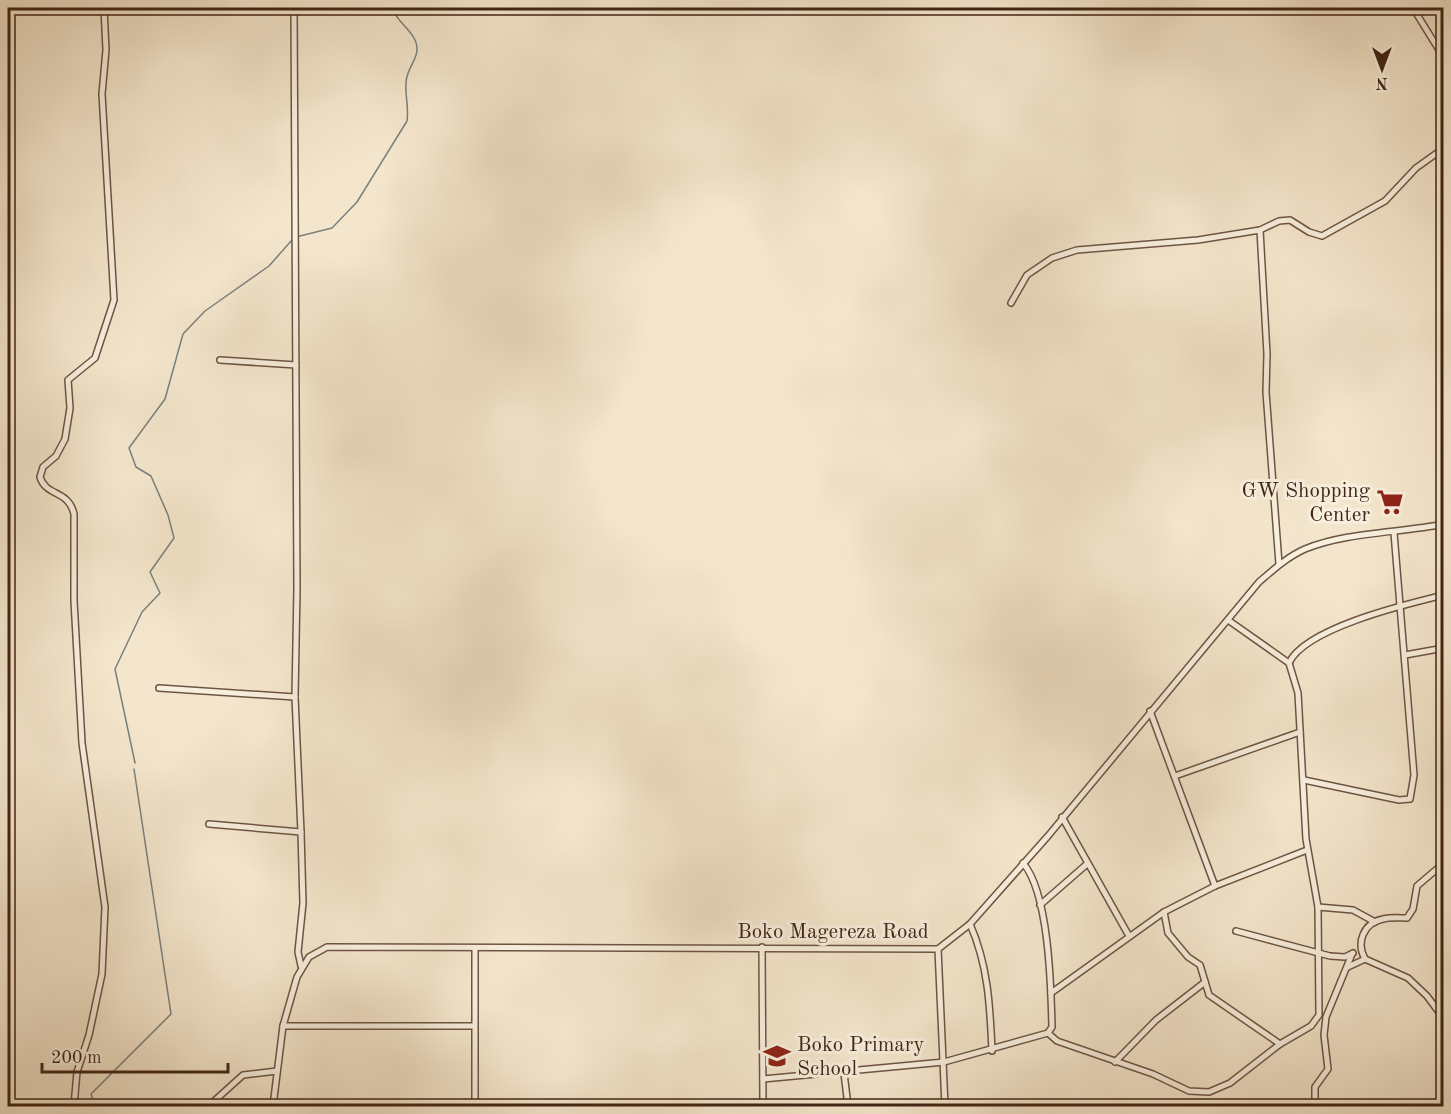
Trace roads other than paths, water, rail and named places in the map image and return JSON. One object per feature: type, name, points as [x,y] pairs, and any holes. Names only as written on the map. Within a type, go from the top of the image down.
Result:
[{"type":"street","points":[[74,1107],[77,1072],[89,1035],[102,974],[105,907],[82,743],[74,601],[74,514],[72,504],[66,497],[45,486],[40,477],[43,467],[56,456],[65,439],[70,408],[68,380],[95,358],[114,300],[102,94],[106,50],[104,8]]},
{"type":"street","points":[[273,1107],[283,1026],[301,966],[298,952],[303,903],[295,696],[294,8]]},
{"type":"street","points":[[1413,8],[1443,58]]},
{"type":"street","points":[[1011,303],[1027,275],[1064,253],[1198,240],[1260,230],[1279,221],[1290,220],[1309,232],[1322,236],[1385,201],[1416,168],[1443,148]]},
{"type":"street","points":[[1260,230],[1267,354],[1266,392],[1280,564]]},
{"type":"street","points":[[220,360],[296,365]]},
{"type":"street","name":"Boko Magereza Road","points":[[301,966],[318,950],[335,946],[938,949],[970,924],[1062,818],[1259,582],[1280,564],[1304,549],[1323,544],[1443,524]]},
{"type":"street","points":[[1304,780],[1399,800],[1410,799],[1414,775],[1394,533]]},
{"type":"street","points":[[1282,658],[1346,624],[1443,595]]},
{"type":"street","points":[[1048,1033],[1057,1041],[1154,1074],[1189,1091],[1209,1092],[1230,1083],[1280,1044],[1311,1026],[1319,1015],[1318,907],[1307,850],[1298,693],[1289,663],[1228,620]]},
{"type":"street","points":[[1405,655],[1443,648]]},
{"type":"street","points":[[1289,663],[1293,654]]},
{"type":"street","points":[[159,688],[295,696]]},
{"type":"street","points":[[1150,711],[1215,886]]},
{"type":"street","points":[[1175,776],[1300,732]]},
{"type":"street","points":[[1062,818],[1129,936]]},
{"type":"street","points":[[209,824],[301,831]]},
{"type":"street","points":[[1051,993],[1164,912],[1215,886],[1307,850]]},
{"type":"street","points":[[763,1079],[944,1062],[992,1051],[1048,1033],[1052,1027],[1051,993],[1040,905],[1035,881],[1023,863]]},
{"type":"street","points":[[1315,1107],[1315,1087],[1328,1069],[1324,1035],[1326,1017],[1352,954],[1359,947],[1362,934],[1375,922],[1407,918],[1411,914],[1418,886],[1443,863]]},
{"type":"street","points":[[1040,905],[1087,864]]},
{"type":"street","points":[[1318,907],[1353,910],[1375,922]]},
{"type":"street","points":[[1164,912],[1168,933],[1188,957],[1200,966],[1209,995],[1217,1003],[1256,1025],[1280,1044]]},
{"type":"street","points":[[970,924],[982,953],[988,979],[992,1051]]},
{"type":"street","points":[[1236,931],[1338,957],[1352,954]]},
{"type":"street","points":[[762,947],[763,1107]]},
{"type":"street","points":[[1359,947],[1365,959],[1408,978],[1427,996],[1443,1019]]},
{"type":"street","points":[[475,948],[475,1107]]},
{"type":"street","points":[[938,949],[945,1107]]},
{"type":"street","points":[[1348,967],[1365,959]]},
{"type":"street","points":[[1115,1062],[1156,1020],[1205,982]]},
{"type":"street","points":[[283,1026],[474,1026]]},
{"type":"street","points":[[203,1107],[203,1104],[212,1103],[243,1075],[277,1071]]},
{"type":"street","points":[[844,1073],[848,1107]]},
{"type":"waterway","points":[[296,237],[332,228],[357,202],[407,121],[407,77],[416,56],[417,44],[392,8]]},
{"type":"waterway","points":[[135,763],[115,669],[142,612],[160,593],[150,572],[174,538],[168,515],[151,476],[136,467],[129,448],[165,399],[183,334],[205,311],[269,266],[292,240]]},
{"type":"waterway","points":[[95,1106],[91,1094],[171,1014],[134,769]]},
{"type":"place","name":"GW Shopping Center","points":[[1390,502]]},
{"type":"place","name":"Boko Primary School","points":[[777,1056]]}]
